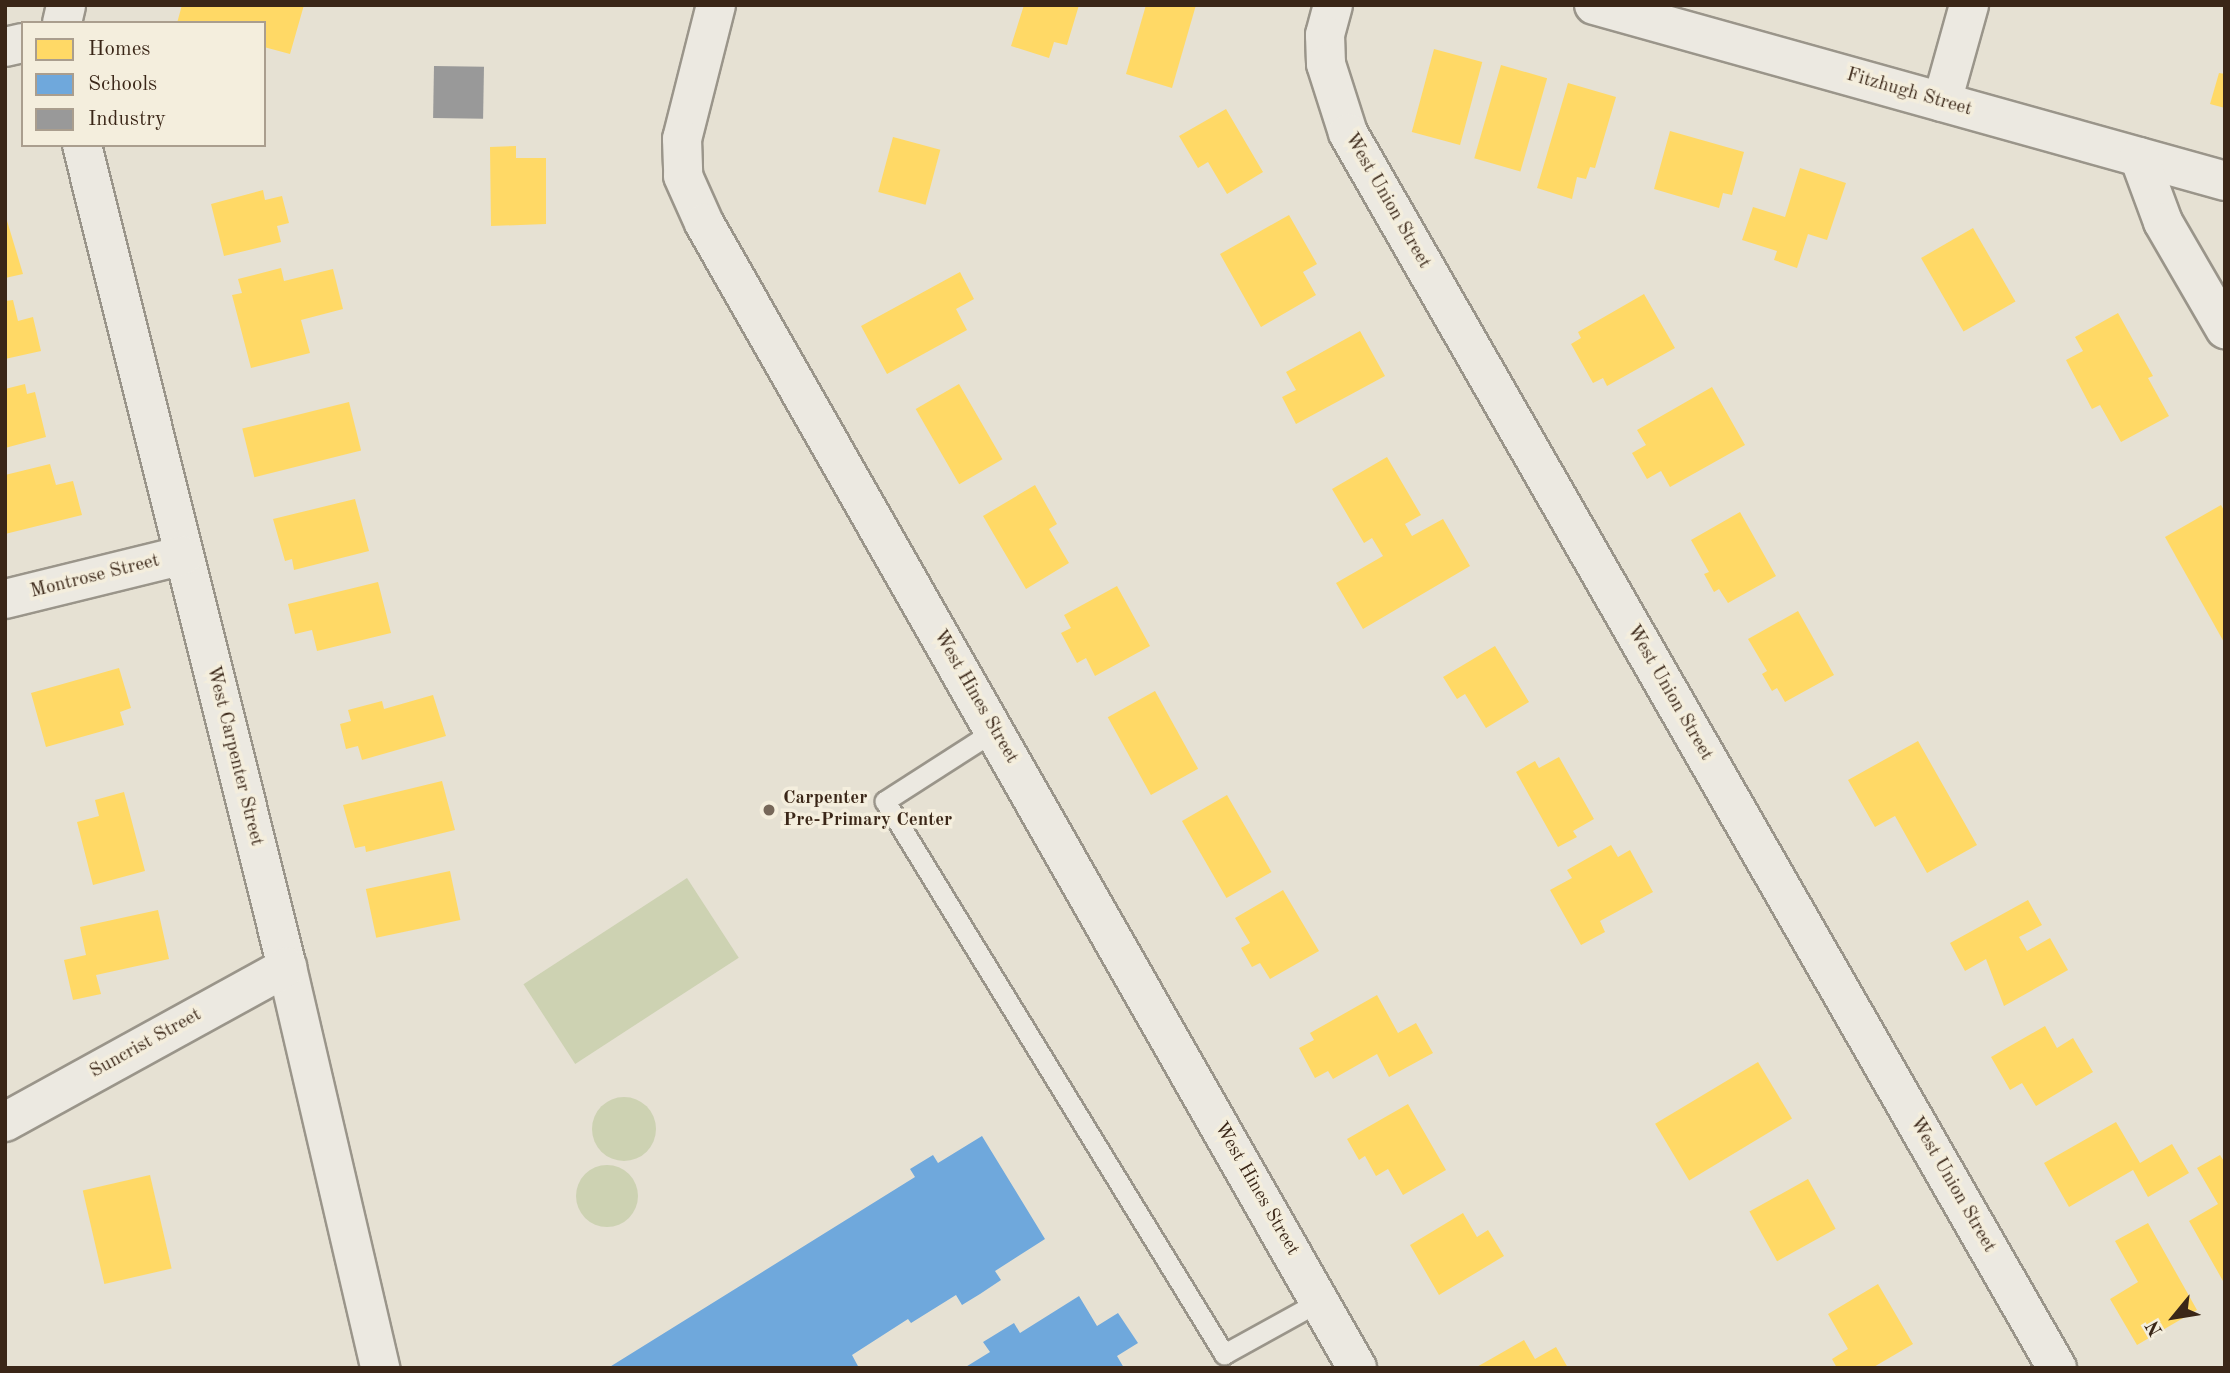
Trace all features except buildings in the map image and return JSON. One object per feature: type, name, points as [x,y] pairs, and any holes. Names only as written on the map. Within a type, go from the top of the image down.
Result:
[{"type":"street","name":"West Hines Street","points":[[716,5],[682,139],[683,176],[704,223],[1357,1368]]},
{"type":"street","name":"West Union Street","points":[[1333,5],[1325,35],[1326,64],[1348,132],[2057,1368]]},
{"type":"street","name":"Fitzhugh Street","points":[[1594,5],[2225,181]]},
{"type":"street","points":[[1942,102],[1969,5]]},
{"type":"street","name":"West Carpenter Street","points":[[82,147],[287,967],[380,1368]]},
{"type":"street","points":[[2139,157],[2163,222],[2225,329]]},
{"type":"street","name":"Montrose Street","points":[[5,599],[184,555]]},
{"type":"street","name":"Suncrist Street","points":[[5,1122],[287,967]]},
{"type":"lane","points":[[994,731],[885,801],[1224,1354],[1320,1301]]},
{"type":"green space","points":[[687,878],[739,958],[575,1064],[523,984]]},
{"type":"green space","points":[[624,1097],[642,1103],[650,1111],[656,1129],[650,1147],[642,1155],[624,1161],[606,1155],[598,1147],[592,1129],[598,1111],[606,1103]]},
{"type":"green space","points":[[607,1165],[629,1174],[638,1196],[629,1218],[607,1227],[585,1218],[576,1196],[585,1174]]},
{"type":"place","name":"Carpenter Pre-Primary Center","points":[[769,810]]}]
